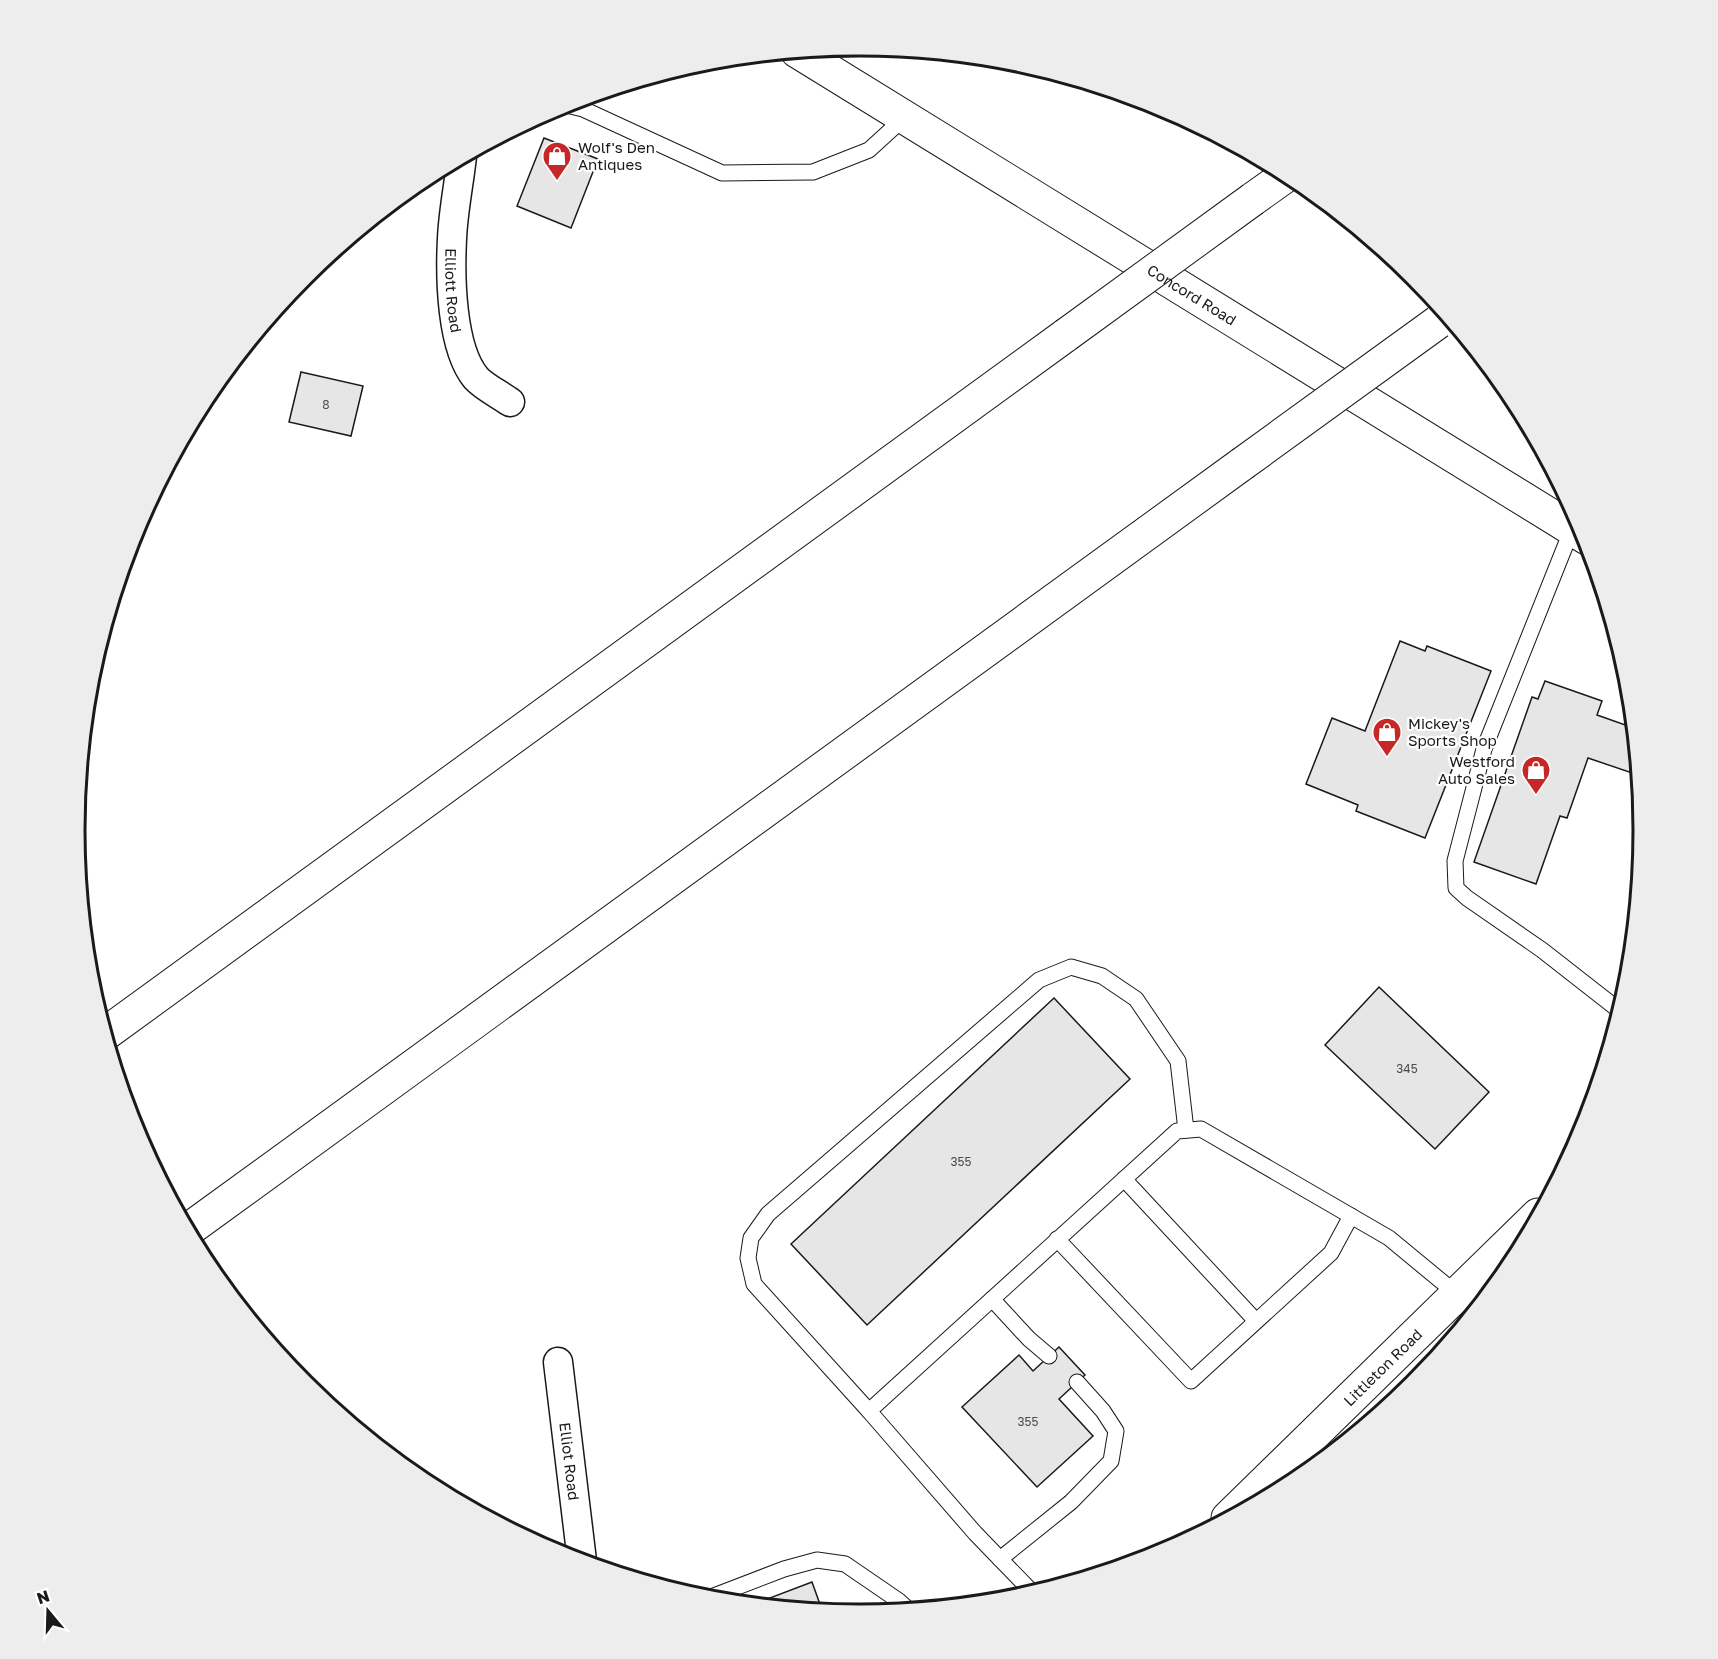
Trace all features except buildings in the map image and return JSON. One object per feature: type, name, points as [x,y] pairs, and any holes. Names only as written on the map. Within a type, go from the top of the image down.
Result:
[{"type":"main road","name":"Concord Road","points":[[808,57],[1573,530]]},
{"type":"main road","points":[[111,1030],[1280,180]]},
{"type":"main road","points":[[194,1225],[1441,319]]},
{"type":"main road","name":"Littleton Road","points":[[1247,1499],[1518,1235]]},
{"type":"street","name":"Elliott Road","points":[[461,166],[452,238],[453,306],[459,344],[466,362],[477,379],[510,402]]},
{"type":"street","name":"Elliot Road","points":[[558,1362],[581,1551]]},
{"type":"lane","points":[[579,108],[722,173],[813,172],[869,150],[904,118]]},
{"type":"lane","points":[[1576,540],[1484,749],[1455,861],[1456,888],[1542,950],[1612,1005]]},
{"type":"lane","points":[[1025,1585],[975,1533],[869,1411],[753,1284],[748,1258],[751,1238],[768,1214],[1039,980],[1071,967],[1102,976],[1136,999],[1178,1061],[1186,1130]]},
{"type":"lane","points":[[869,1411],[1177,1131],[1201,1129],[1389,1238],[1458,1294]]},
{"type":"lane","points":[[1124,1179],[1256,1321]]},
{"type":"lane","points":[[1057,1239],[1191,1381],[1331,1253],[1351,1216]]},
{"type":"lane","points":[[992,1299],[1029,1339],[1049,1356]]},
{"type":"lane","points":[[1000,1559],[1071,1502],[1111,1461],[1116,1431],[1103,1411],[1077,1382]]},
{"type":"lane","points":[[725,1592],[784,1569],[817,1560],[845,1564],[901,1602]]},
{"type":"place","name":"Wolf's Den Antiques","points":[[557,182]]},
{"type":"place","name":"Mickey's Sports Shop","points":[[1387,758]]},
{"type":"place","name":"Westford Auto Sales","points":[[1536,796]]}]
